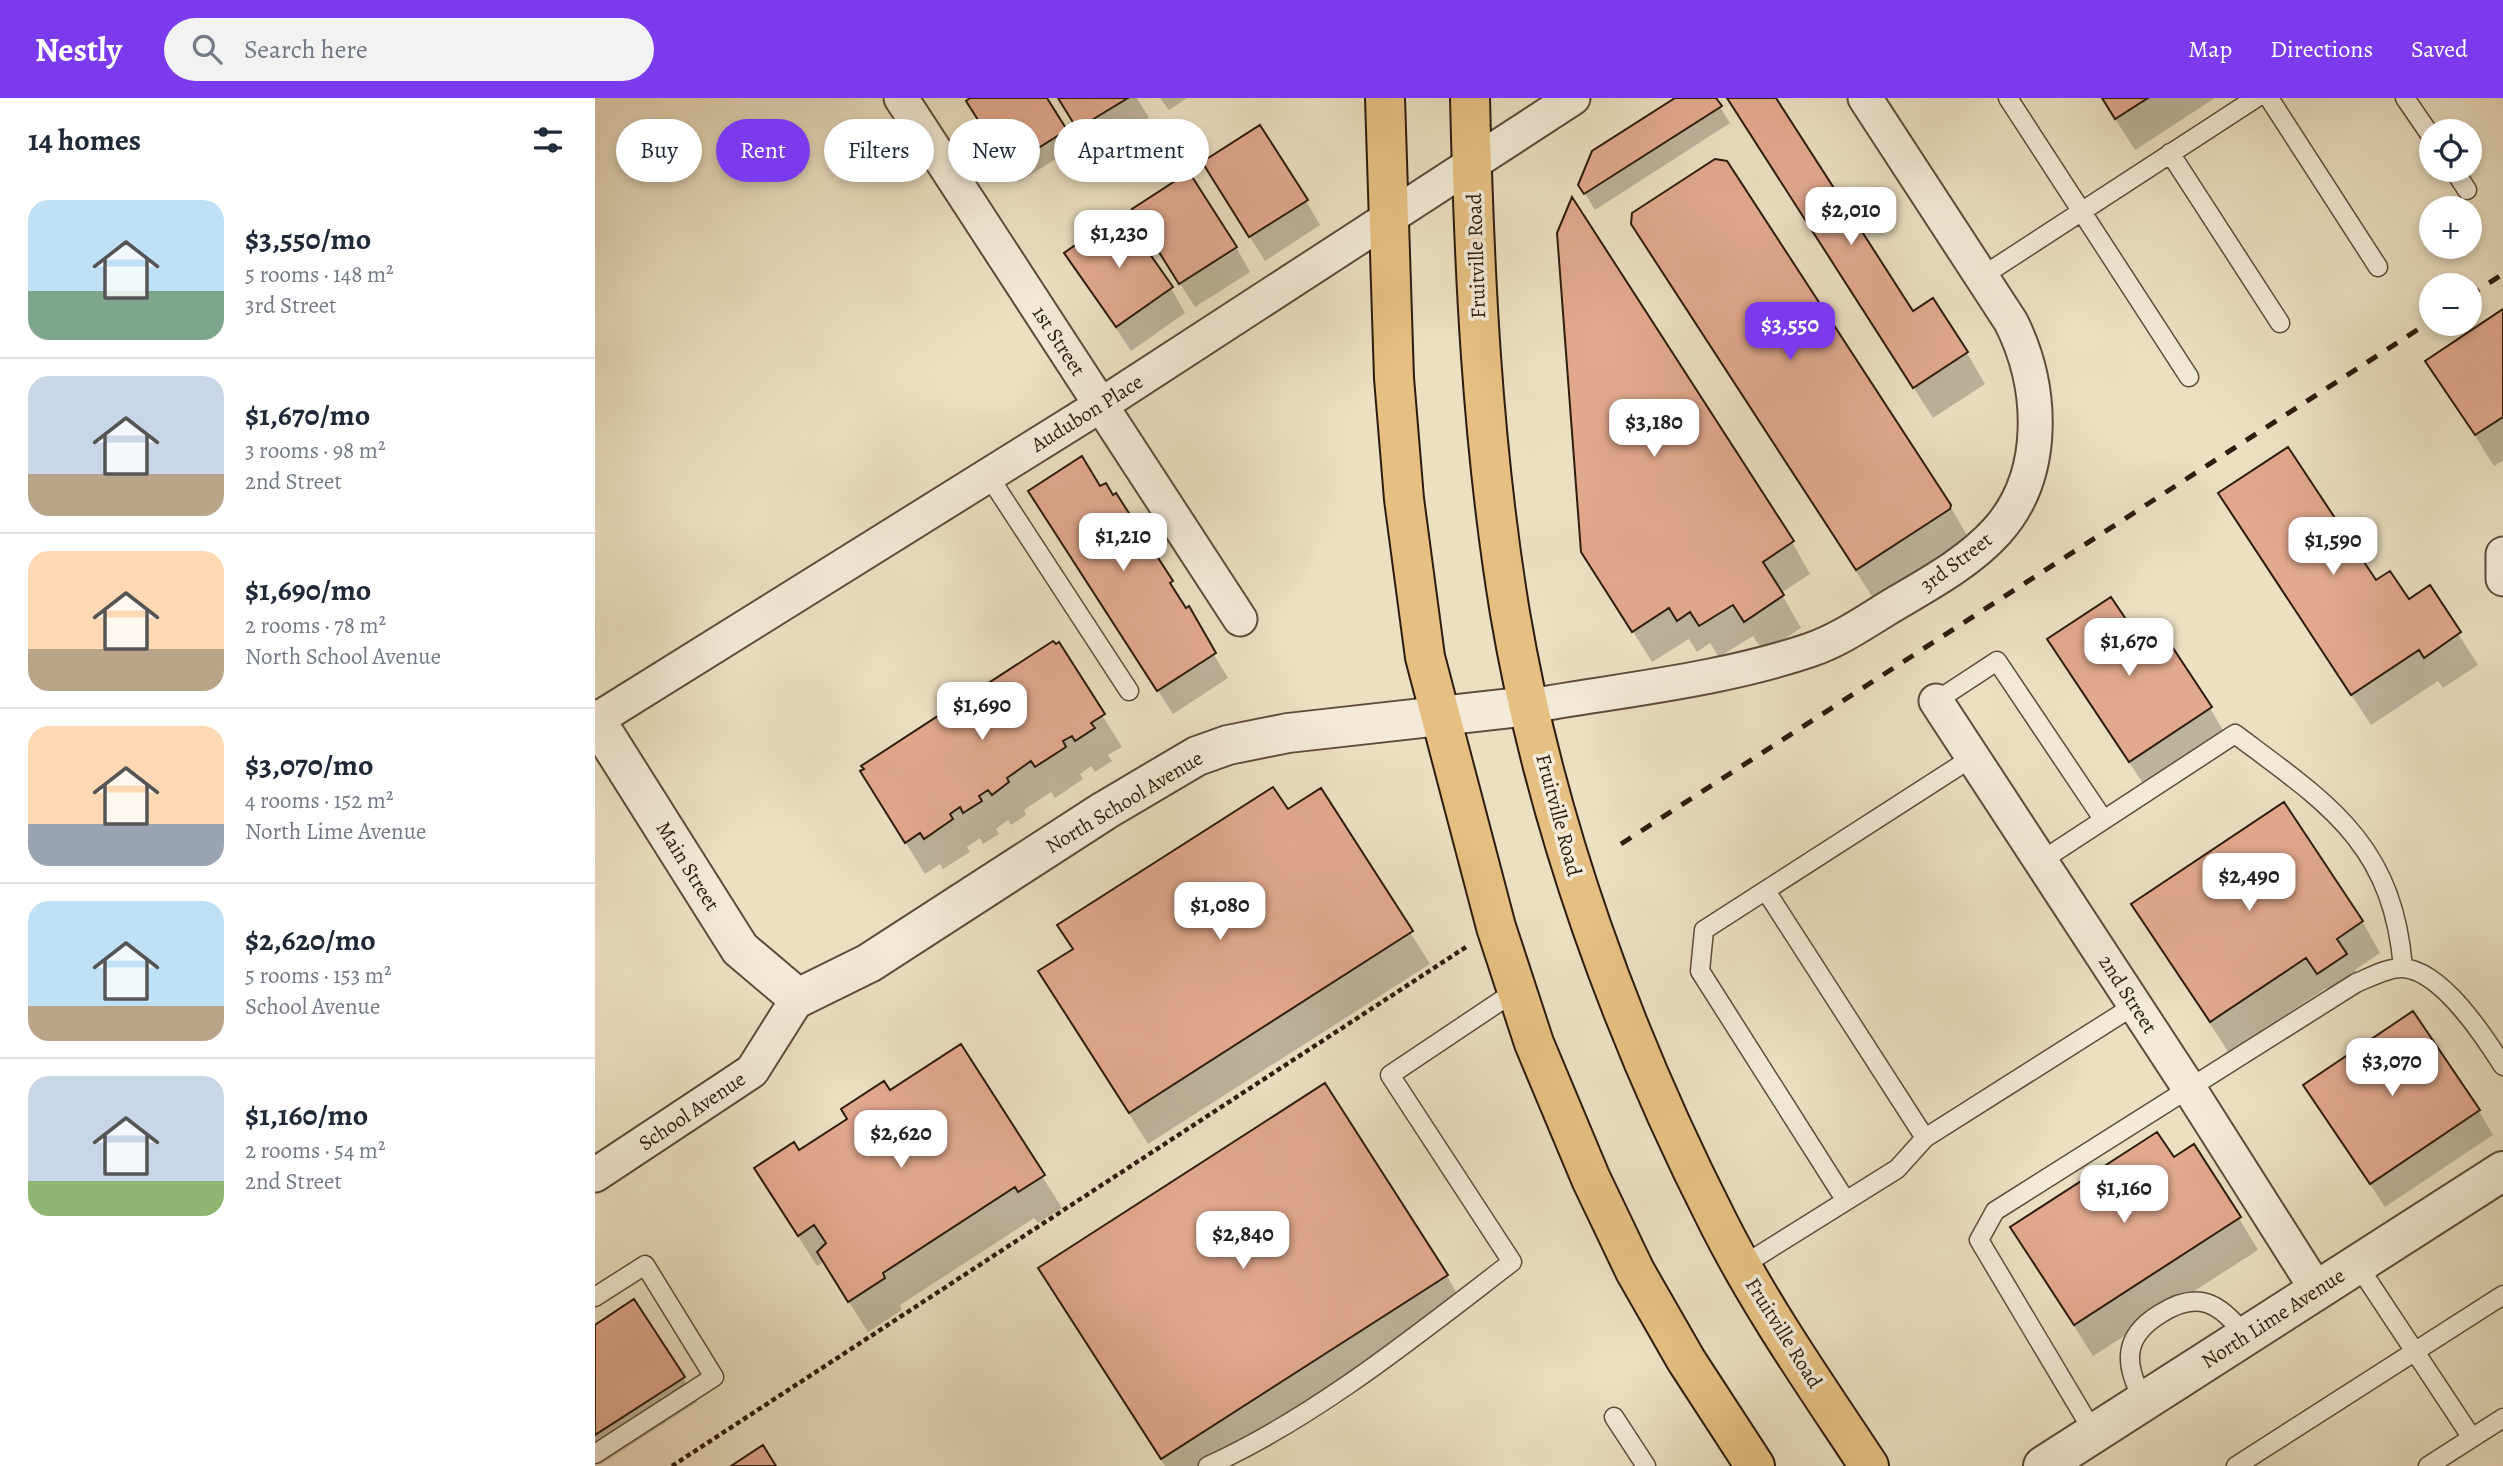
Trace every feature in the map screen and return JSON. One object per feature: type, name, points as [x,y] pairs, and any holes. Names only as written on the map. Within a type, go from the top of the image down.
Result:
[{"type":"main road","points":[[1385,98],[1394,378],[1404,499],[1426,657],[1496,927],[1534,1043],[1586,1168],[1636,1271],[1686,1360],[1755,1466]]},
{"type":"main road","name":"Fruitville Road","points":[[1470,98],[1479,334],[1489,455],[1510,613],[1530,706],[1575,876],[1619,999],[1676,1135],[1742,1266],[1771,1316],[1868,1466]]},
{"type":"street","name":"1st Street","points":[[901,98],[1240,619]]},
{"type":"street","name":"Audubon Place","points":[[595,719],[1101,405],[1573,98]]},
{"type":"street","name":"3rd Street","points":[[1530,706],[1749,666],[1813,649],[1837,639],[1915,593],[1975,553],[1998,530],[2020,493],[2035,436],[2035,395],[2025,351],[1981,277],[1865,98]]},
{"type":"street","points":[[2503,555],[2503,579]]},
{"type":"street","name":"2nd Street","points":[[1936,701],[2136,1005],[2317,1290]]},
{"type":"street","name":"North School Avenue","points":[[798,998],[869,963],[1104,811],[1197,756],[1228,745],[1288,733],[1530,706]]},
{"type":"street","name":"Main Street","points":[[595,719],[740,949],[798,998]]},
{"type":"street","name":"School Avenue","points":[[595,1175],[752,1071],[798,998]]},
{"type":"street","name":"North Lime Avenue","points":[[2043,1466],[2503,1171]]},
{"type":"lane","points":[[2008,98],[2189,377]]},
{"type":"lane","points":[[1981,277],[2256,98]]},
{"type":"lane","points":[[2269,98],[2378,267]]},
{"type":"lane","points":[[2405,98],[2419,119]]},
{"type":"lane","points":[[2171,153],[2280,324]]},
{"type":"lane","points":[[2461,182],[2467,190]]},
{"type":"lane","points":[[988,475],[1129,691]]},
{"type":"lane","points":[[1936,701],[1997,661],[2103,820]]},
{"type":"lane","points":[[2041,861],[2235,734],[2326,803],[2363,846],[2379,873],[2397,919],[2403,968]]},
{"type":"lane","points":[[1846,1201],[1700,971],[1704,930],[1973,757]]},
{"type":"lane","points":[[1766,891],[1925,1138]]},
{"type":"lane","points":[[2094,1433],[1979,1240],[1995,1211],[2356,983],[2403,968],[2423,977],[2452,999],[2467,1014],[2503,1066]]},
{"type":"lane","points":[[1208,1466],[1246,1449],[1402,1348],[1513,1262],[1391,1074],[1517,990]]},
{"type":"lane","points":[[1742,1266],[1897,1169],[1925,1138],[2136,1005]]},
{"type":"lane","points":[[2357,1264],[2472,1438]]},
{"type":"lane","points":[[595,1297],[645,1265],[714,1377],[595,1454]]},
{"type":"lane","points":[[2236,1466],[2503,1295]]},
{"type":"lane","points":[[2144,1401],[2135,1386],[2130,1348],[2144,1324],[2179,1301],[2196,1300],[2218,1308],[2233,1320],[2245,1336]]},
{"type":"lane","points":[[1614,1417],[1646,1466]]},
{"type":"lane","points":[[2428,1466],[2503,1418]]},
{"type":"path","points":[[672,1466],[1496,927]]},
{"type":"building","points":[[970,98],[1047,98],[1060,119],[1054,119],[1054,138],[1040,147],[1040,119],[977,119],[966,101]]},
{"type":"building","points":[[1058,98],[1128,98],[1093,119],[1071,119]]},
{"type":"building","points":[[1675,98],[1716,98],[1722,106],[1584,194],[1578,185],[1592,151]]},
{"type":"building","points":[[1727,98],[1776,98],[1913,311],[1933,298],[1968,352],[1913,388]]},
{"type":"building","points":[[2102,98],[2148,98],[2115,119]]},
{"type":"building","points":[[1260,125],[1308,200],[1249,237],[1209,173],[1209,158]]},
{"type":"building","points":[[1715,159],[1727,161],[1951,505],[1950,509],[1856,570],[1631,224],[1632,213]]},
{"type":"building","points":[[1174,182],[1195,182],[1237,247],[1179,284],[1132,209]]},
{"type":"building","points":[[1572,197],[1794,541],[1763,562],[1784,595],[1744,622],[1733,605],[1699,626],[1690,612],[1677,621],[1669,608],[1632,632],[1581,552],[1557,233]]},
{"type":"building","points":[[1121,213],[1173,287],[1116,327],[1064,253]]},
{"type":"building","points":[[2503,309],[2503,417],[2475,435],[2425,361],[2462,336],[2482,336],[2482,323]]},
{"type":"building","points":[[2288,447],[2376,580],[2390,571],[2409,599],[2430,585],[2461,632],[2424,658],[2419,650],[2351,695],[2218,493]]},
{"type":"building","points":[[1082,456],[1100,486],[1106,483],[1113,495],[1116,493],[1136,524],[1133,527],[1150,551],[1153,550],[1173,581],[1170,583],[1186,608],[1189,606],[1216,653],[1157,691],[1028,491]]},
{"type":"building","points":[[2111,597],[2140,640],[2159,627],[2212,707],[2129,762],[2047,639]]},
{"type":"building","points":[[1053,641],[1056,644],[1059,642],[1105,714],[1091,723],[1095,728],[1075,741],[1072,736],[1063,741],[1066,747],[1035,767],[1031,761],[1007,778],[1009,782],[992,795],[988,790],[979,796],[982,801],[963,813],[960,807],[950,814],[953,819],[924,839],[920,833],[905,843],[860,771],[864,769],[861,766]]},
{"type":"building","points":[[1273,787],[1288,809],[1321,788],[1413,931],[1129,1113],[1038,971],[1073,949],[1057,925]]},
{"type":"building","points":[[2284,802],[2363,921],[2337,939],[2347,954],[2317,974],[2306,958],[2210,1022],[2131,904]]},
{"type":"building","points":[[2413,1011],[2480,1110],[2370,1184],[2303,1085]]},
{"type":"building","points":[[961,1044],[1045,1175],[1018,1192],[1015,1187],[883,1273],[885,1278],[848,1302],[817,1252],[826,1243],[814,1225],[798,1236],[754,1168],[794,1142],[799,1150],[847,1119],[841,1109],[884,1081],[890,1090]]},
{"type":"building","points":[[1325,1083],[1448,1275],[1161,1459],[1038,1268]]},
{"type":"building","points":[[2157,1132],[2174,1157],[2194,1144],[2241,1217],[2074,1325],[2010,1227]]},
{"type":"building","points":[[634,1299],[685,1377],[595,1435],[595,1325]]},
{"type":"building","points":[[763,1445],[776,1466],[731,1466]]},
{"type":"railway","points":[[2482,288],[2503,274]]},
{"type":"railway","points":[[1621,844],[2419,329]]}]
